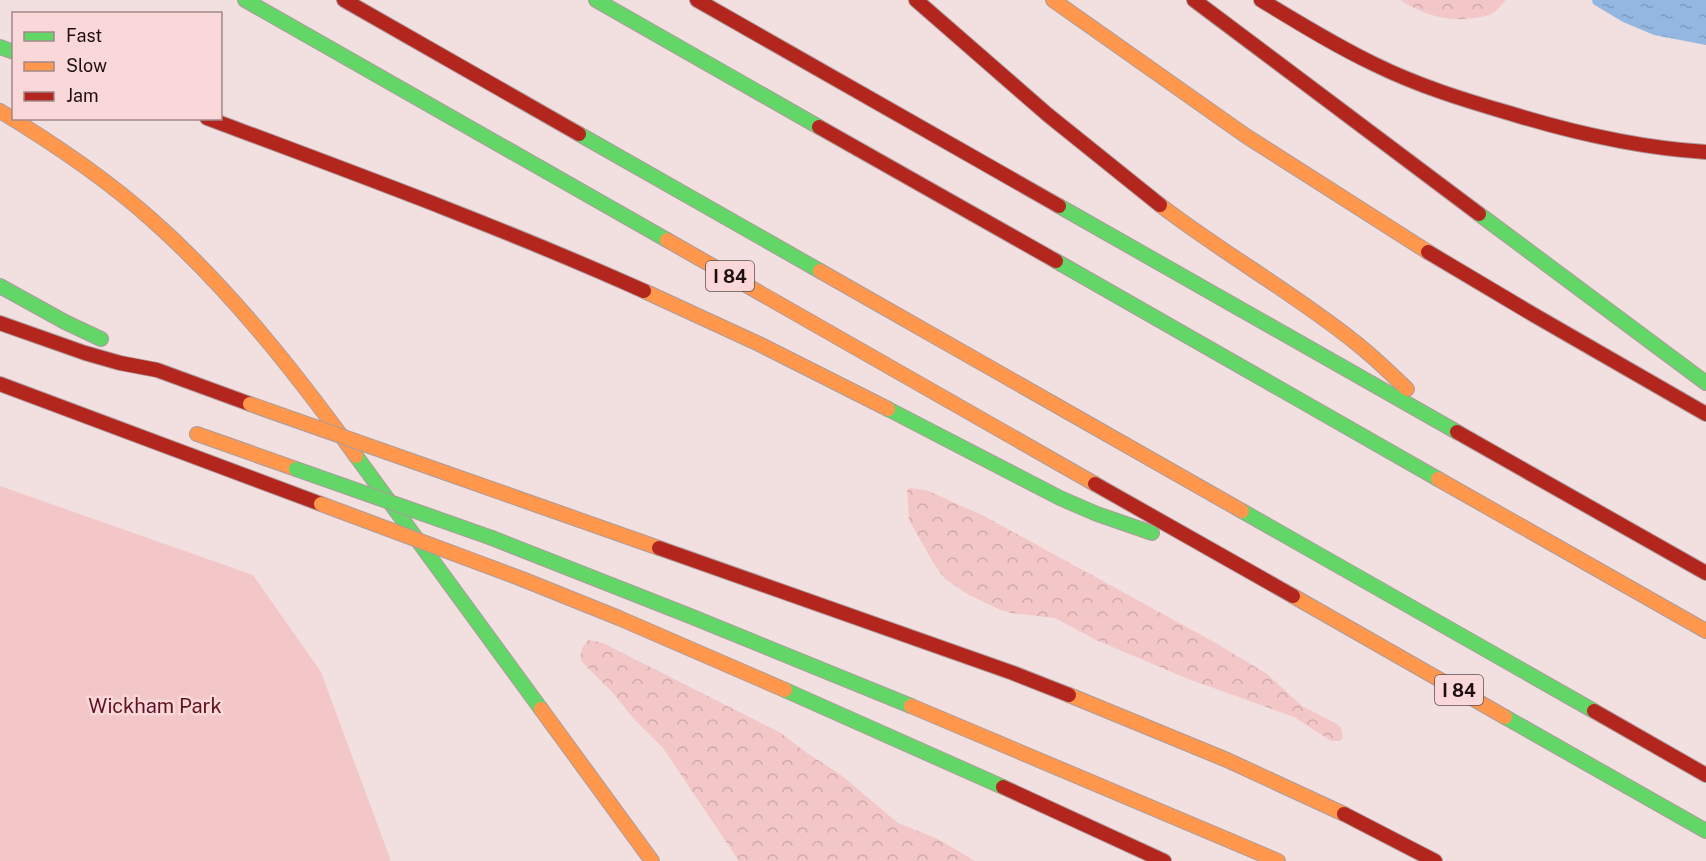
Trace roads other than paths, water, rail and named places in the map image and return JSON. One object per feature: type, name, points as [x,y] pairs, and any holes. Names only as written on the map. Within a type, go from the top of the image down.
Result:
[{"type":"highway","name":"I 84","points":[[245,0],[1706,831]]},
{"type":"highway","points":[[344,0],[1706,775]]},
{"type":"highway","points":[[596,0],[1706,631]]},
{"type":"highway","points":[[697,0],[1706,573]]},
{"type":"highway","points":[[916,0],[1076,139],[1137,187],[1205,238],[1345,334],[1399,381],[1435,419]]},
{"type":"highway","points":[[1053,0],[1231,126],[1365,214],[1501,296],[1706,414]]},
{"type":"highway","points":[[1194,0],[1706,383]]},
{"type":"highway","points":[[1261,0],[1377,66],[1462,99],[1536,122],[1610,140],[1706,152]]},
{"type":"highway","points":[[14,120],[62,150],[127,198],[190,257],[248,320],[305,388],[342,437],[652,861]]},
{"type":"highway","points":[[212,120],[518,236],[728,330],[839,384],[1060,498],[1133,527],[1215,551]]},
{"type":"highway","points":[[0,286],[157,370]]},
{"type":"highway","points":[[0,323],[85,353],[157,370],[1013,673],[1245,768],[1435,861]]},
{"type":"highway","points":[[0,384],[522,579],[619,618],[904,742],[1164,861]]},
{"type":"highway","points":[[186,430],[492,538],[723,629],[905,703],[1278,861]]},
{"type":"water","points":[[1592,0],[1706,0],[1706,45],[1654,35],[1623,22],[1593,4]]},
{"type":"park label","name":"Wickham Park","points":[[155,706]]}]
